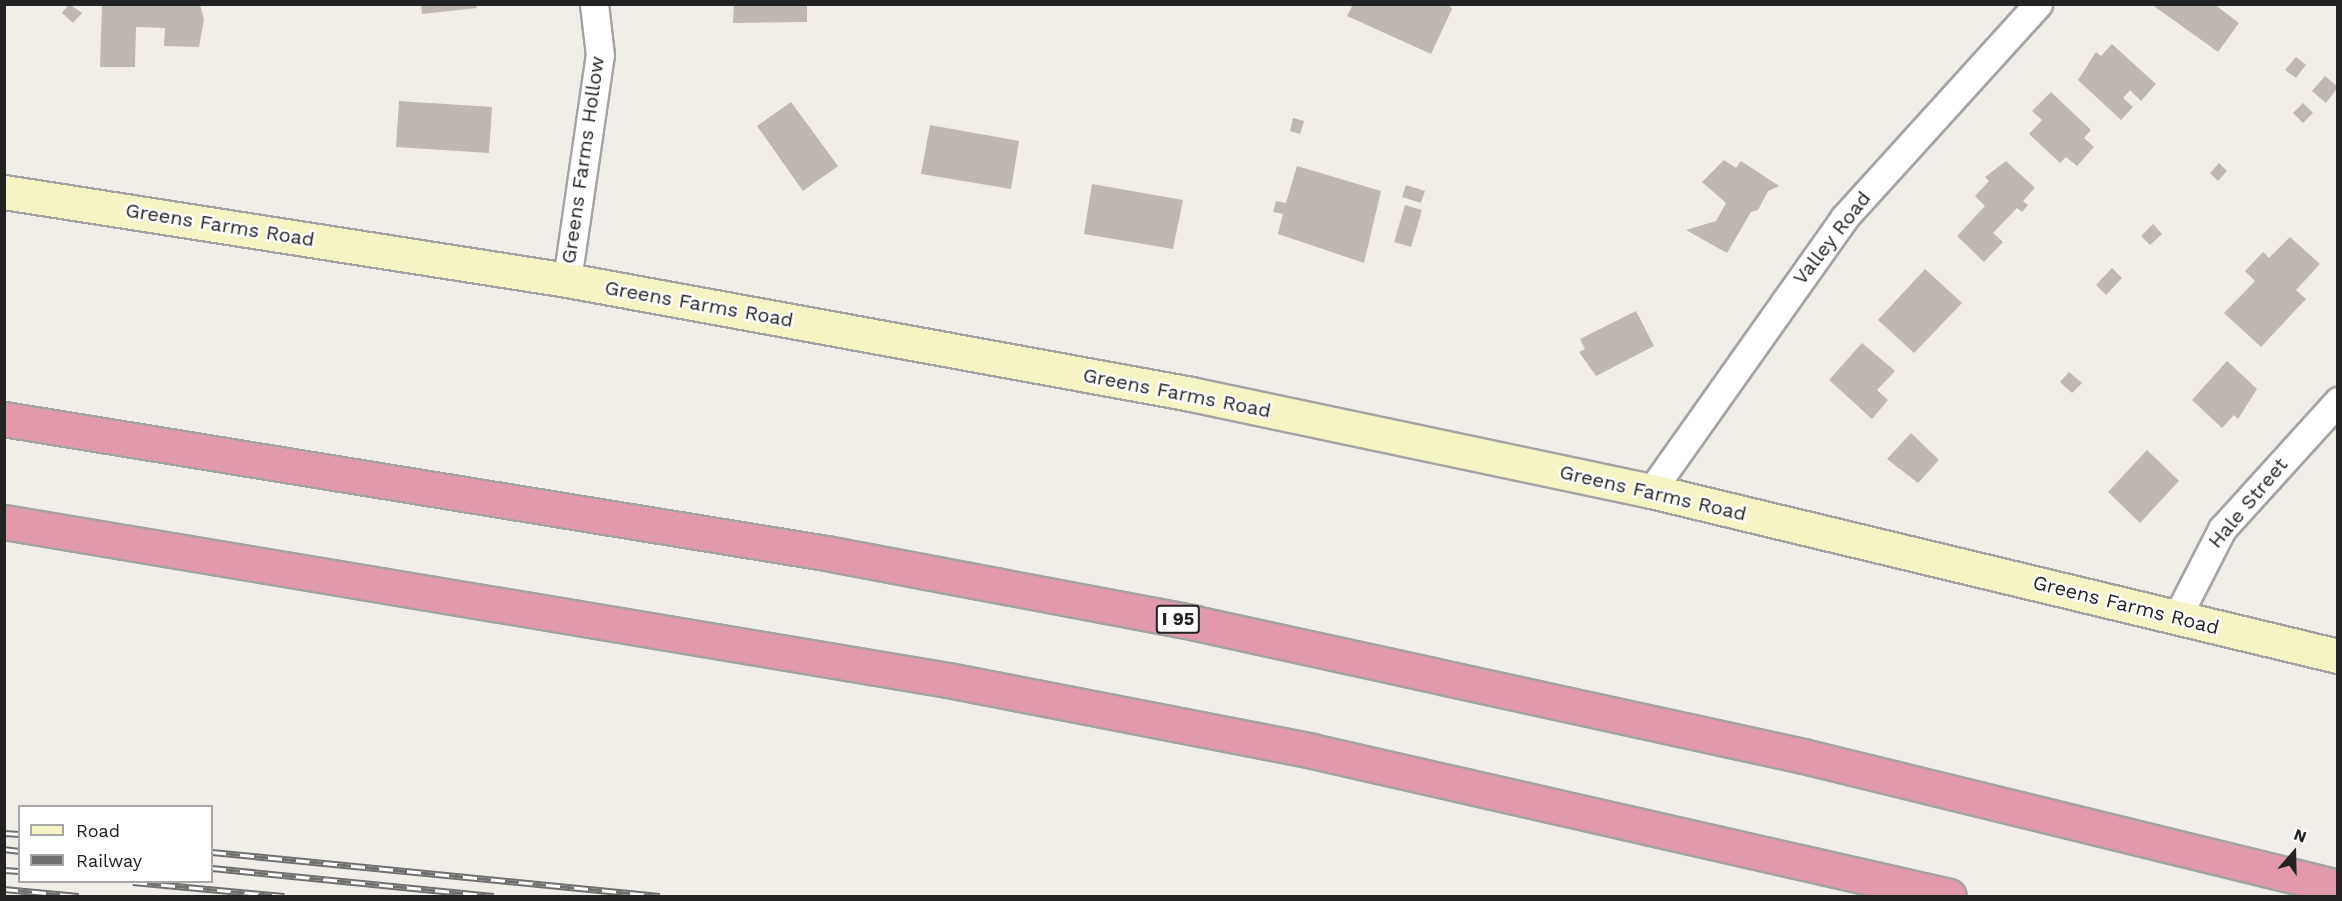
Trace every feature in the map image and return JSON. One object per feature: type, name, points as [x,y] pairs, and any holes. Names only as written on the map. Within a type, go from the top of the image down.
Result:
[{"type":"highway","name":"I 95","points":[[4,419],[803,549],[1184,620],[1803,756],[2337,887]]},
{"type":"highway","points":[[4,522],[948,680],[1335,756],[1949,897]]},
{"type":"main road","name":"Greens Farms Road","points":[[4,192],[567,280],[1191,394],[1651,491],[2337,656]]},
{"type":"street","name":"Greens Farms Hollow","points":[[567,280],[600,55],[594,4]]},
{"type":"street","name":"Valley Road","points":[[1651,491],[1844,218],[2038,4]]},
{"type":"street","name":"Hale Street","points":[[2177,617],[2222,529],[2336,404]]},
{"type":"building","points":[[69,4],[82,13],[73,23],[62,13]]},
{"type":"building","points":[[102,4],[200,4],[204,20],[199,47],[164,46],[165,28],[136,27],[135,67],[100,67]]},
{"type":"building","points":[[421,4],[476,4],[477,8],[422,14]]},
{"type":"building","points":[[734,4],[807,4],[807,22],[733,23]]},
{"type":"building","points":[[1353,4],[1448,4],[1452,9],[1431,54],[1347,16]]},
{"type":"building","points":[[2151,4],[2214,4],[2239,23],[2218,52]]},
{"type":"building","points":[[2112,44],[2156,84],[2141,101],[2130,90],[2123,98],[2133,107],[2121,120],[2078,80],[2096,52],[2101,56]]},
{"type":"building","points":[[2296,57],[2306,65],[2296,78],[2285,70]]},
{"type":"building","points":[[2325,76],[2338,87],[2326,103],[2312,91]]},
{"type":"building","points":[[2051,92],[2091,130],[2084,138],[2094,147],[2077,166],[2066,157],[2060,163],[2029,134],[2042,120],[2032,111]]},
{"type":"building","points":[[399,101],[492,107],[489,153],[396,147]]},
{"type":"building","points":[[791,102],[838,166],[803,191],[757,126]]},
{"type":"building","points":[[2303,103],[2313,113],[2303,123],[2293,113]]},
{"type":"building","points":[[1293,118],[1304,121],[1300,134],[1290,131]]},
{"type":"building","points":[[930,125],[1019,141],[1011,189],[921,174]]},
{"type":"building","points":[[1724,160],[1736,168],[1741,161],[1779,186],[1768,191],[1758,210],[1751,212],[1727,253],[1686,230],[1716,221],[1726,203],[1702,182]]},
{"type":"building","points":[[2006,161],[2035,188],[2023,201],[2028,205],[2022,212],[2017,208],[1993,233],[2003,242],[1984,262],[1957,236],[1985,206],[1975,196],[1989,181],[1985,177]]},
{"type":"building","points":[[2219,163],[2227,171],[2218,181],[2210,173]]},
{"type":"building","points":[[1297,166],[1381,191],[1364,263],[1278,234],[1283,214],[1273,212],[1276,201],[1286,203]]},
{"type":"building","points":[[1092,184],[1183,200],[1173,249],[1084,234]]},
{"type":"building","points":[[1406,185],[1425,191],[1421,203],[1402,197]]},
{"type":"building","points":[[1405,205],[1422,210],[1411,247],[1394,242]]},
{"type":"building","points":[[2153,224],[2162,234],[2150,245],[2141,236]]},
{"type":"building","points":[[2290,237],[2320,264],[2296,290],[2306,299],[2261,347],[2224,313],[2255,281],[2245,271],[2263,252],[2269,258]]},
{"type":"building","points":[[2112,268],[2122,278],[2106,295],[2096,285]]},
{"type":"building","points":[[1925,269],[1962,303],[1914,353],[1878,320]]},
{"type":"building","points":[[1636,311],[1654,346],[1596,376],[1579,352],[1585,349],[1580,339]]},
{"type":"building","points":[[1862,343],[1895,371],[1877,390],[1888,400],[1872,419],[1829,380]]},
{"type":"building","points":[[2227,361],[2257,389],[2238,419],[2234,415],[2222,428],[2192,400]]},
{"type":"building","points":[[2069,372],[2082,383],[2072,393],[2060,382]]},
{"type":"building","points":[[1911,433],[1939,460],[1918,483],[1887,459]]},
{"type":"building","points":[[2147,450],[2179,481],[2140,523],[2108,492]]},
{"type":"railway","points":[[4,833],[18,834]]},
{"type":"railway","points":[[4,849],[18,851]]},
{"type":"railway","points":[[213,852],[660,896]]},
{"type":"railway","points":[[213,868],[494,896]]},
{"type":"railway","points":[[4,870],[18,871]]},
{"type":"railway","points":[[144,883],[284,896]]},
{"type":"railway","points":[[4,889],[79,896]]}]
